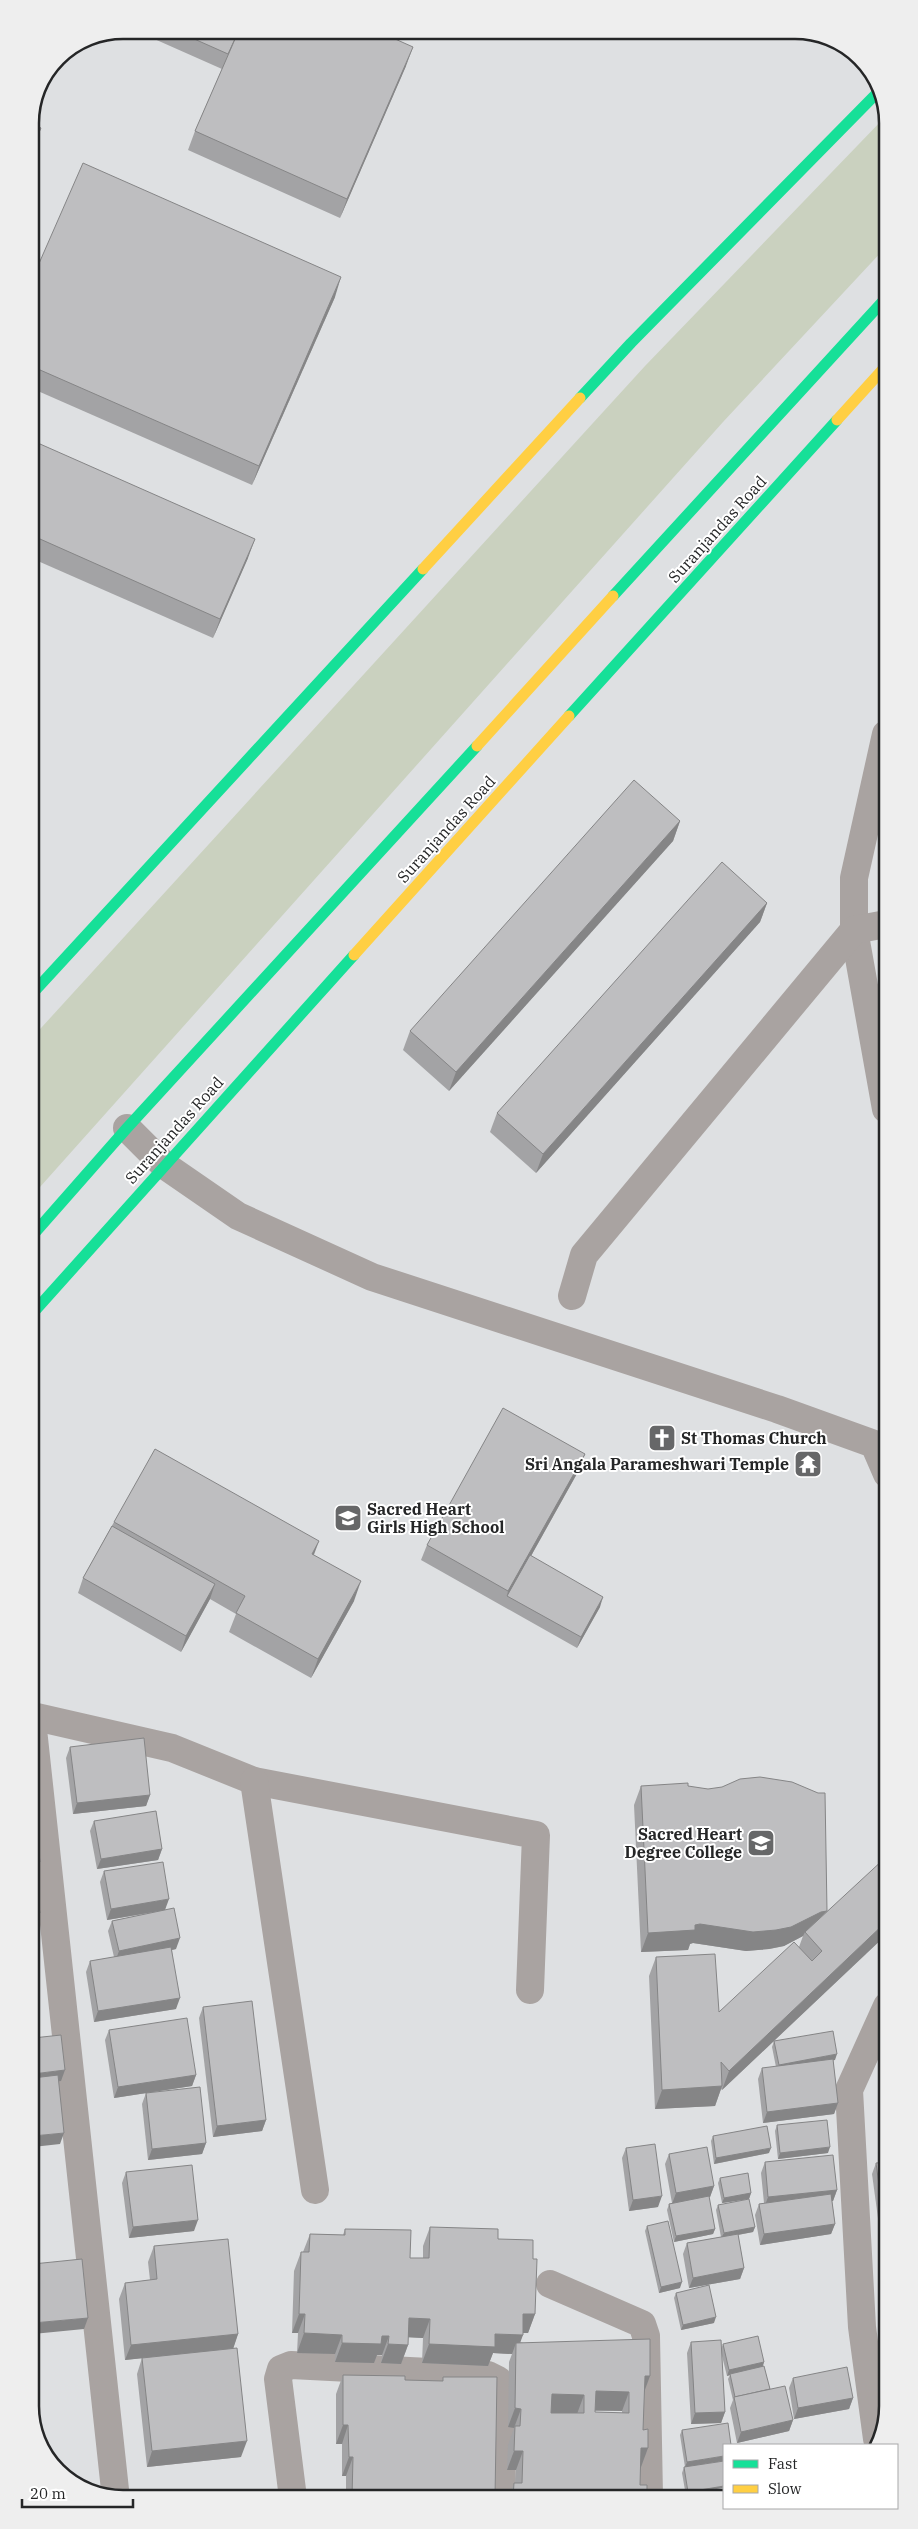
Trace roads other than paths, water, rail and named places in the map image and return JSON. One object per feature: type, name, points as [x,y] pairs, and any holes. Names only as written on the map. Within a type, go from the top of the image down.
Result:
[{"type":"main road","points":[[39,986],[631,343],[874,96]]},
{"type":"main road","name":"Suranjandas Road","points":[[39,1228],[127,1128],[879,306]]},
{"type":"main road","name":"Suranjandas Road","points":[[39,1306],[164,1165],[879,374]]},
{"type":"street","points":[[879,766],[854,878],[854,930],[879,1058]]},
{"type":"street","points":[[572,1296],[584,1255],[854,930],[879,925]]},
{"type":"street","points":[[127,1128],[164,1165],[238,1216],[372,1277],[777,1409],[874,1444],[879,1456]]},
{"type":"street","points":[[39,1720],[172,1748],[254,1781],[536,1835],[530,1990]]},
{"type":"street","points":[[254,1781],[315,2190]]},
{"type":"street","points":[[39,1783],[115,2490]]},
{"type":"street","points":[[876,2430],[862,2327],[849,2090],[879,2024]]},
{"type":"street","points":[[550,2284],[642,2324],[646,2336],[650,2490]]},
{"type":"street","points":[[292,2490],[278,2379],[281,2369],[291,2365],[488,2376],[498,2380],[501,2390],[502,2490]]},
{"type":"place","name":"St Thomas Church","points":[[662,1438]]},
{"type":"place","name":"Sri Angala Parameshwari Temple","points":[[808,1464]]},
{"type":"place","name":"Sacred Heart Girls High School","points":[[348,1518]]},
{"type":"place","name":"Sacred Heart Degree College","points":[[761,1843]]}]
